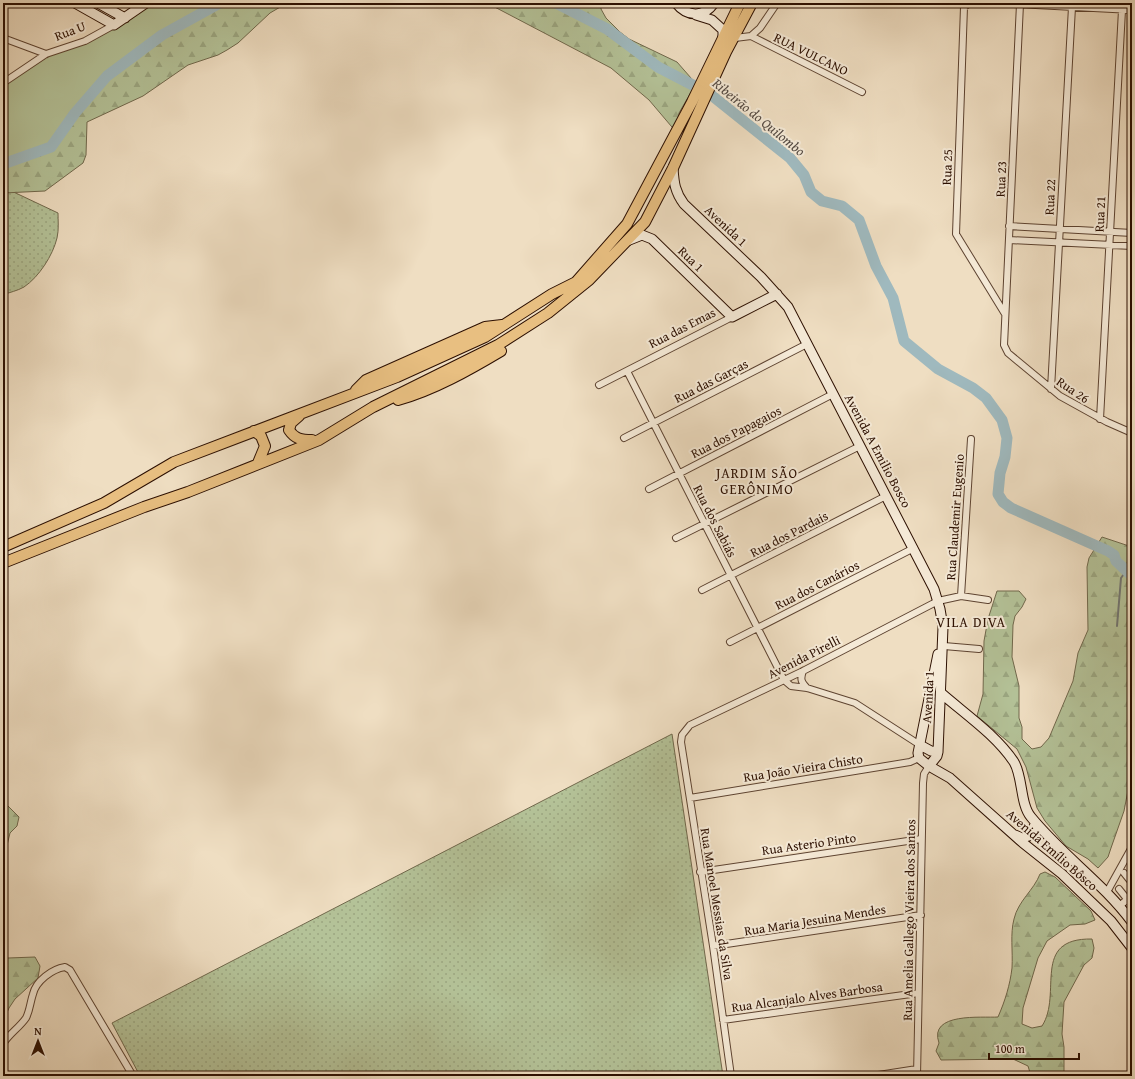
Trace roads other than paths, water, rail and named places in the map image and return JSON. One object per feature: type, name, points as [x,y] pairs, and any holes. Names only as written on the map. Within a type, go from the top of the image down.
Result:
[{"type":"main road","points":[[75,3],[114,25]]},
{"type":"main road","points":[[98,3],[125,18]]},
{"type":"main road","name":"Rua U","points":[[114,25],[146,3]]},
{"type":"main road","points":[[676,3],[684,11],[716,22],[723,30],[723,39]]},
{"type":"main road","points":[[694,14],[705,12],[714,3]]},
{"type":"main road","points":[[3,564],[319,440],[373,407],[498,345],[548,313],[589,280],[645,222],[702,107],[708,82],[723,39],[740,3]]},
{"type":"main road","points":[[3,547],[104,503],[174,462],[397,377],[485,337],[552,294],[576,282],[627,224],[692,102],[708,82],[735,38],[752,3]]},
{"type":"main road","name":"Avenida 1","points":[[673,168],[674,185],[677,195],[684,204],[777,294]]},
{"type":"main road","name":"Rua 1","points":[[627,241],[642,235],[652,239],[732,317]]},
{"type":"main road","name":"Rua das Emas","points":[[732,317],[777,294]]},
{"type":"main road","name":"Avenida A Emilio Bosco","points":[[777,294],[788,307],[808,344],[914,548],[938,601],[943,627]]},
{"type":"main road","points":[[302,413],[291,423],[289,430],[293,436],[301,440],[319,440]]},
{"type":"main road","points":[[254,431],[261,436],[265,446],[258,463]]},
{"type":"main road","points":[[919,758],[920,745],[943,627]]},
{"type":"main road","name":"Avenida 1","points":[[929,766],[937,756],[938,752],[944,646],[943,627]]},
{"type":"main road","name":"Avenida Emílio Bôsco","points":[[941,693],[1000,745],[1014,763],[1029,815],[1055,845],[1107,892],[1132,922]]},
{"type":"main road","points":[[920,745],[931,751],[938,752]]},
{"type":"main road","name":"Avenida Emílio Bôsco","points":[[919,758],[929,766],[950,778],[1014,835],[1059,872],[1116,927],[1132,948]]},
{"type":"main road","points":[[1014,835],[1022,838],[1029,836],[1036,823]]},
{"type":"main road","points":[[1116,927],[1115,916],[1121,909]]},
{"type":"street","points":[[735,38],[751,36],[760,28],[777,3]]},
{"type":"street","name":"Rua 25","points":[[970,3],[964,7],[956,234],[1005,314]]},
{"type":"street","points":[[995,3],[1132,10]]},
{"type":"street","name":"Rua 23","points":[[1008,353],[1004,345],[1005,314],[1020,4]]},
{"type":"street","name":"Rua 22","points":[[1051,389],[1072,7]]},
{"type":"street","name":"Rua 21","points":[[1100,419],[1122,10]]},
{"type":"street","name":"Rua U","points":[[3,83],[46,54],[85,40],[114,25]]},
{"type":"street","name":"RUA VULCANO","points":[[751,36],[862,92]]},
{"type":"street","points":[[3,38],[46,54]]},
{"type":"street","points":[[1010,226],[1132,233]]},
{"type":"street","points":[[1009,240],[1132,246]]},
{"type":"street","name":"Rua das Emas","points":[[599,385],[732,317]]},
{"type":"street","name":"Rua das Garças","points":[[624,438],[808,344]]},
{"type":"street","name":"Rua 26","points":[[1008,353],[1051,389],[1082,410],[1132,433]]},
{"type":"street","name":"Rua dos Sabiás","points":[[627,371],[784,680]]},
{"type":"street","name":"Rua dos Papagaios","points":[[649,489],[833,394]]},
{"type":"street","name":"Rua Claudemir Eugenio","points":[[961,596],[971,439]]},
{"type":"street","points":[[676,538],[860,446]]},
{"type":"street","name":"Rua dos Pardais","points":[[702,590],[886,496]]},
{"type":"street","name":"Rua dos Canários","points":[[730,642],[914,548]]},
{"type":"street","points":[[961,596],[988,600]]},
{"type":"street","name":"Avenida Pirelli","points":[[682,735],[690,725],[803,671],[938,601],[961,596]]},
{"type":"street","points":[[944,646],[978,649]]},
{"type":"street","points":[[803,671],[801,682],[807,688]]},
{"type":"street","points":[[784,680],[791,686],[807,688],[855,703],[906,738],[920,745]]},
{"type":"street","name":"Rua Manoel Messias da Silva","points":[[682,735],[681,742],[700,872],[713,946],[731,1076]]},
{"type":"street","name":"Rua João Vieira Chisto","points":[[690,798],[910,762],[919,758]]},
{"type":"street","name":"Rua Amelia Gallego Vieira dos Santos","points":[[917,1073],[921,915],[921,839],[924,774],[929,766]]},
{"type":"street","name":"Rua Asterio Pinto","points":[[700,872],[921,839]]},
{"type":"street","points":[[1107,892],[1132,847]]},
{"type":"street","points":[[1124,873],[1132,883]]},
{"type":"street","points":[[1119,889],[1130,898],[1121,909]]},
{"type":"street","name":"Rua Maria Jesuina Mendes","points":[[713,946],[921,915]]},
{"type":"street","points":[[3,1044],[8,1036],[27,1016],[34,990],[42,980],[52,972],[65,967],[70,970],[133,1076]]},
{"type":"street","name":"Rua Alcanjalo Alves Barbosa","points":[[723,1020],[918,993]]},
{"type":"street","points":[[872,1076],[917,1073]]},
{"type":"waterway","name":"Ribeirão do Quilombo","points":[[3,164],[51,147],[75,113],[107,76],[162,35],[220,3]]},
{"type":"waterway","name":"Ribeirão do Quilombo","points":[[556,3],[607,29],[658,67],[710,94],[790,158],[804,175],[811,192],[822,201],[842,206],[859,220],[876,266],[893,298],[904,341],[938,369],[973,388],[986,398],[1002,420],[1007,438],[1005,457],[1000,473],[998,494],[1003,502],[1011,508],[1108,551],[1114,555],[1116,561],[1132,576]]},
{"type":"waterway","points":[[1117,626],[1121,578],[1126,571]]},
{"type":"district","name":"JARDIM SÃO GERÔNIMO","points":[[757,482]]},
{"type":"district","name":"VILA DIVA","points":[[971,622]]}]
